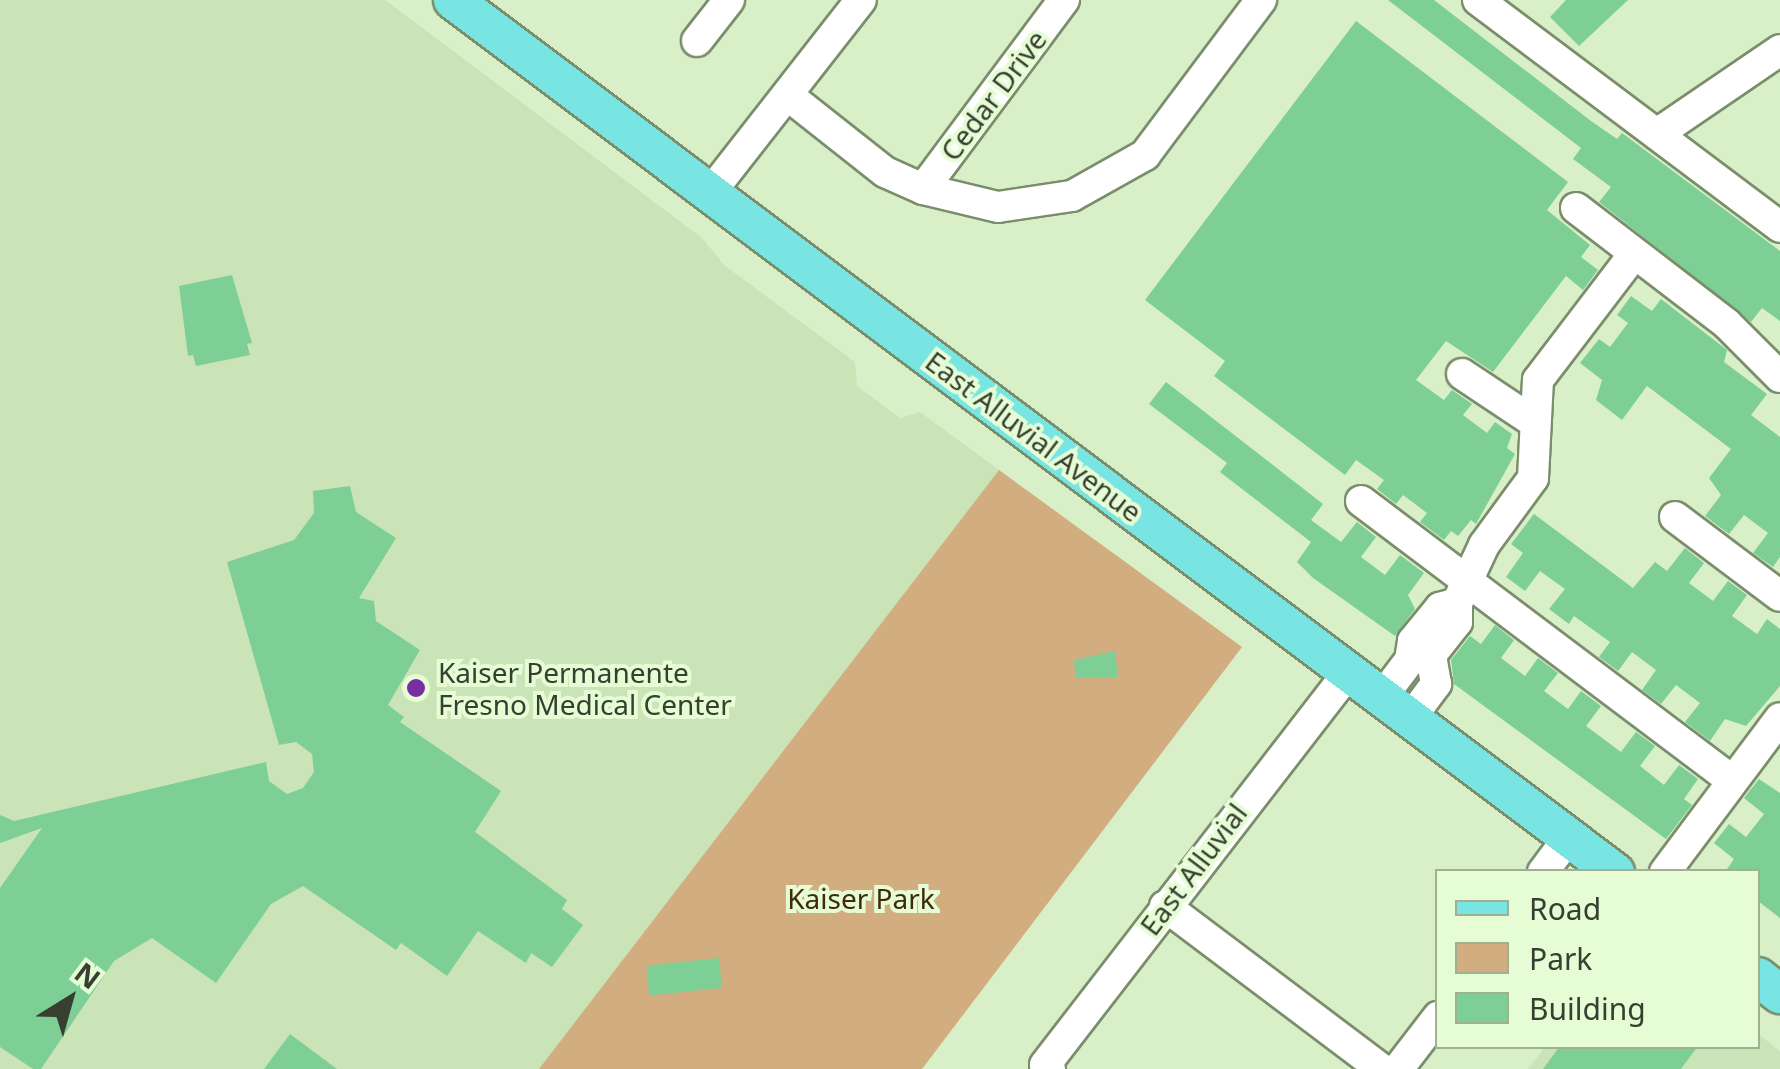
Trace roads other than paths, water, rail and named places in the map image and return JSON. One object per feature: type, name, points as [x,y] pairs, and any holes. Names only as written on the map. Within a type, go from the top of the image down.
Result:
[{"type":"main road","name":"East Alluvial Avenue","points":[[453,0],[1611,869]]},
{"type":"main road","points":[[1760,979],[1780,994]]},
{"type":"street","points":[[697,42],[729,0]]},
{"type":"street","points":[[710,192],[790,97],[861,0]]},
{"type":"street","name":"Cedar Drive","points":[[923,189],[1064,0]]},
{"type":"street","points":[[790,97],[885,172],[923,189],[998,206],[1072,196],[1145,155],[1261,0]]},
{"type":"street","points":[[1497,5],[1780,227]]},
{"type":"street","points":[[1657,134],[1780,50]]},
{"type":"street","points":[[1576,208],[1727,324],[1780,377]]},
{"type":"street","points":[[1396,708],[1420,658],[1413,640],[1440,608],[1464,594],[1484,546],[1532,478],[1538,380],[1634,254]]},
{"type":"street","points":[[1462,374],[1534,422]]},
{"type":"street","points":[[1361,500],[1464,594],[1732,781]]},
{"type":"street","points":[[1676,517],[1780,596]]},
{"type":"street","name":"East Alluvial","points":[[1050,1069],[1045,1065],[1348,672]]},
{"type":"street","points":[[1667,869],[1780,718]]},
{"type":"street","points":[[1545,869],[1569,837]]},
{"type":"street","points":[[1165,906],[1382,1069]]},
{"type":"street","points":[[1398,1069],[1435,1021]]},
{"type":"place","name":"Kaiser Permanente Fresno Medical Center","points":[[416,688]]},
{"type":"park label","name":"Kaiser Park","points":[[861,898]]}]
